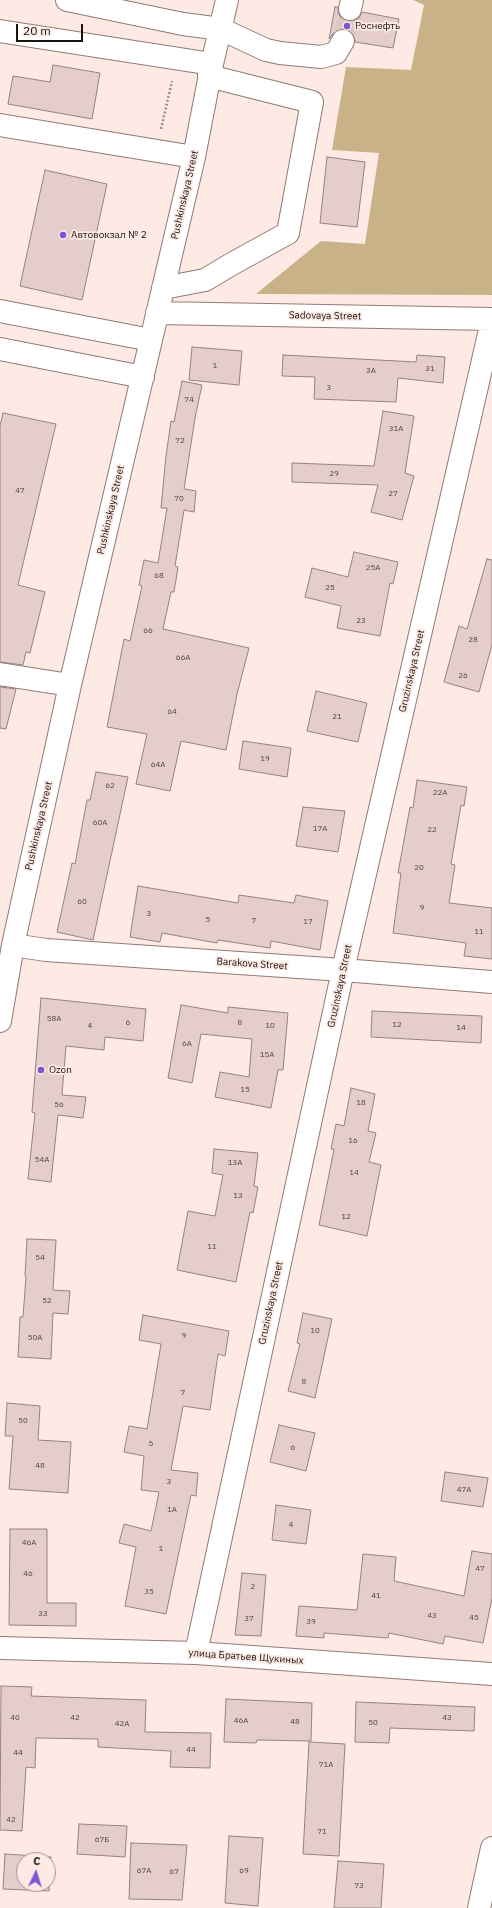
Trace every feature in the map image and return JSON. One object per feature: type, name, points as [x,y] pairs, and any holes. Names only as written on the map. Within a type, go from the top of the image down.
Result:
[{"type":"street","points":[[66,0],[221,30],[266,50],[300,56],[321,57],[336,53],[343,41]]},
{"type":"street","name":"Pushkinskaya Street","points":[[0,1022],[12,945],[70,685],[194,157],[210,70],[221,30],[227,0]]},
{"type":"street","points":[[0,32],[176,58],[312,102],[288,233],[205,280],[163,288]]},
{"type":"street","points":[[0,125],[194,157]]},
{"type":"street","points":[[0,311],[151,340]]},
{"type":"street","name":"Sadovaya Street","points":[[158,313],[492,320]]},
{"type":"street","name":"Gruzinskaya Street","points":[[196,1654],[343,970],[492,320]]},
{"type":"street","points":[[0,349],[143,378]]},
{"type":"street","points":[[0,674],[70,685]]},
{"type":"street","name":"Barakova Street","points":[[12,945],[46,950],[343,970],[492,982]]},
{"type":"street","name":"улица Братьев Щукиных","points":[[0,1648],[196,1654],[492,1674]]},
{"type":"street","points":[[479,1908],[492,1848]]},
{"type":"path","points":[[157,151],[176,58]]},
{"type":"shaded area","points":[[413,0],[492,0],[492,295],[256,294],[321,241],[365,244],[379,153],[332,150],[346,67],[411,70],[424,5]]},
{"type":"building","points":[[335,7],[338,7],[338,13],[341,18],[348,21],[354,21],[359,18],[362,12],[399,19],[393,48],[355,42],[354,34],[350,30],[343,29],[336,30],[329,39]]},
{"type":"building","points":[[53,65],[100,73],[92,119],[8,104],[13,76],[50,82]]},
{"type":"building","points":[[327,157],[365,162],[357,227],[320,223]]},
{"type":"building","name":"Автовокзал № 2","points":[[45,170],[107,184],[82,300],[20,286]]},
{"type":"building","points":[[192,347],[242,351],[239,385],[189,380]]},
{"type":"building","points":[[283,355],[416,362],[417,355],[445,357],[443,383],[398,378],[396,402],[314,399],[315,377],[282,376]]},
{"type":"building","points":[[182,381],[202,385],[195,418],[184,489],[196,491],[194,512],[184,510],[175,566],[178,567],[174,592],[171,592],[163,629],[249,648],[237,694],[226,750],[181,741],[170,791],[136,784],[147,734],[107,727],[124,639],[130,641],[142,586],[139,585],[144,560],[158,563],[167,508],[161,508],[166,456],[171,421],[174,422]]},
{"type":"building","points":[[383,411],[414,416],[405,473],[414,476],[402,520],[371,512],[378,485],[292,482],[292,463],[374,466]]},
{"type":"building","points":[[3,413],[56,424],[18,585],[45,592],[30,653],[26,652],[23,665],[0,662],[0,426]]},
{"type":"building","points":[[354,552],[398,562],[393,584],[390,583],[380,636],[337,628],[341,606],[305,597],[312,568],[348,577]]},
{"type":"building","points":[[487,559],[492,560],[492,645],[479,692],[444,682],[459,626],[467,629]]},
{"type":"building","points":[[0,687],[16,689],[6,729],[0,728]]},
{"type":"building","points":[[316,691],[367,703],[358,742],[307,731]]},
{"type":"building","points":[[243,741],[291,748],[287,777],[239,769]]},
{"type":"building","points":[[96,772],[128,777],[93,940],[57,932],[72,863],[75,864],[87,800],[90,800]]},
{"type":"building","points":[[417,780],[467,787],[464,806],[461,805],[451,864],[455,865],[449,903],[492,908],[492,959],[464,956],[466,943],[393,933],[401,873],[398,873],[410,807],[413,808]]},
{"type":"building","points":[[303,807],[345,811],[338,852],[296,846]]},
{"type":"building","points":[[138,886],[238,903],[239,895],[294,903],[296,895],[328,901],[320,950],[271,941],[270,948],[218,940],[217,943],[162,933],[160,942],[130,937]]},
{"type":"building","points":[[41,998],[146,1009],[143,1041],[105,1037],[104,1050],[66,1046],[62,1095],[86,1097],[83,1118],[58,1115],[51,1182],[28,1179],[35,1113],[32,1112]]},
{"type":"building","points":[[181,1005],[228,1013],[228,1007],[288,1013],[283,1070],[278,1070],[271,1108],[215,1097],[220,1072],[249,1077],[252,1039],[201,1034],[192,1083],[168,1078]]},
{"type":"building","points":[[372,1011],[482,1016],[481,1043],[371,1037]]},
{"type":"building","points":[[351,1088],[375,1094],[368,1131],[376,1133],[369,1162],[381,1165],[367,1236],[319,1225],[334,1149],[331,1149],[336,1124],[344,1126]]},
{"type":"building","points":[[214,1149],[258,1153],[254,1186],[258,1187],[253,1213],[250,1212],[236,1282],[177,1270],[188,1211],[215,1216],[223,1175],[212,1173]]},
{"type":"building","points":[[27,1239],[56,1240],[53,1290],[70,1291],[68,1314],[53,1313],[51,1359],[18,1357],[20,1317],[23,1317]]},
{"type":"building","points":[[303,1313],[332,1319],[315,1398],[288,1391],[300,1344],[297,1343]]},
{"type":"building","points":[[143,1315],[229,1331],[225,1356],[218,1354],[210,1410],[183,1406],[171,1470],[198,1473],[196,1496],[191,1495],[166,1614],[125,1606],[136,1547],[119,1543],[124,1524],[151,1531],[159,1492],[141,1490],[144,1456],[124,1452],[129,1426],[147,1429],[161,1344],[139,1340]]},
{"type":"building","points":[[7,1403],[40,1406],[38,1440],[71,1442],[68,1493],[9,1489],[13,1436],[5,1436]]},
{"type":"building","points":[[279,1425],[315,1433],[306,1471],[270,1462]]},
{"type":"building","points":[[445,1472],[488,1478],[483,1507],[441,1501]]},
{"type":"building","points":[[276,1505],[311,1510],[306,1544],[272,1540]]},
{"type":"building","points":[[10,1529],[47,1529],[47,1603],[76,1603],[76,1626],[9,1625]]},
{"type":"building","points":[[472,1551],[492,1554],[492,1598],[483,1643],[445,1636],[443,1644],[389,1633],[388,1638],[324,1633],[324,1638],[296,1636],[299,1606],[357,1610],[363,1554],[396,1557],[394,1581],[464,1596]]},
{"type":"building","points":[[242,1573],[266,1575],[261,1636],[235,1635]]},
{"type":"building","points":[[1,1686],[32,1687],[31,1696],[146,1700],[145,1732],[211,1733],[210,1768],[170,1767],[171,1751],[98,1747],[98,1739],[36,1738],[35,1768],[26,1767],[22,1831],[0,1830]]},
{"type":"building","points":[[226,1699],[312,1703],[311,1741],[257,1740],[256,1743],[224,1742]]},
{"type":"building","points":[[356,1702],[475,1707],[474,1731],[390,1728],[389,1743],[355,1742]]},
{"type":"building","points":[[309,1742],[345,1744],[339,1856],[303,1854]]},
{"type":"building","points":[[79,1824],[127,1826],[125,1857],[77,1854]]},
{"type":"building","points":[[229,1836],[263,1838],[258,1906],[225,1903]]},
{"type":"building","points":[[131,1843],[187,1845],[182,1900],[129,1899]]},
{"type":"building","points":[[5,1854],[16,1855],[16,1890],[3,1889]]},
{"type":"building","points":[[338,1861],[384,1864],[381,1908],[334,1908]]},
{"type":"tunnel","points":[[343,41],[350,9]]},
{"type":"place","name":"Роснефть","points":[[347,26]]},
{"type":"place","name":"Автовокзал № 2","points":[[63,235]]},
{"type":"place","name":"Ozon","points":[[41,1070]]}]
